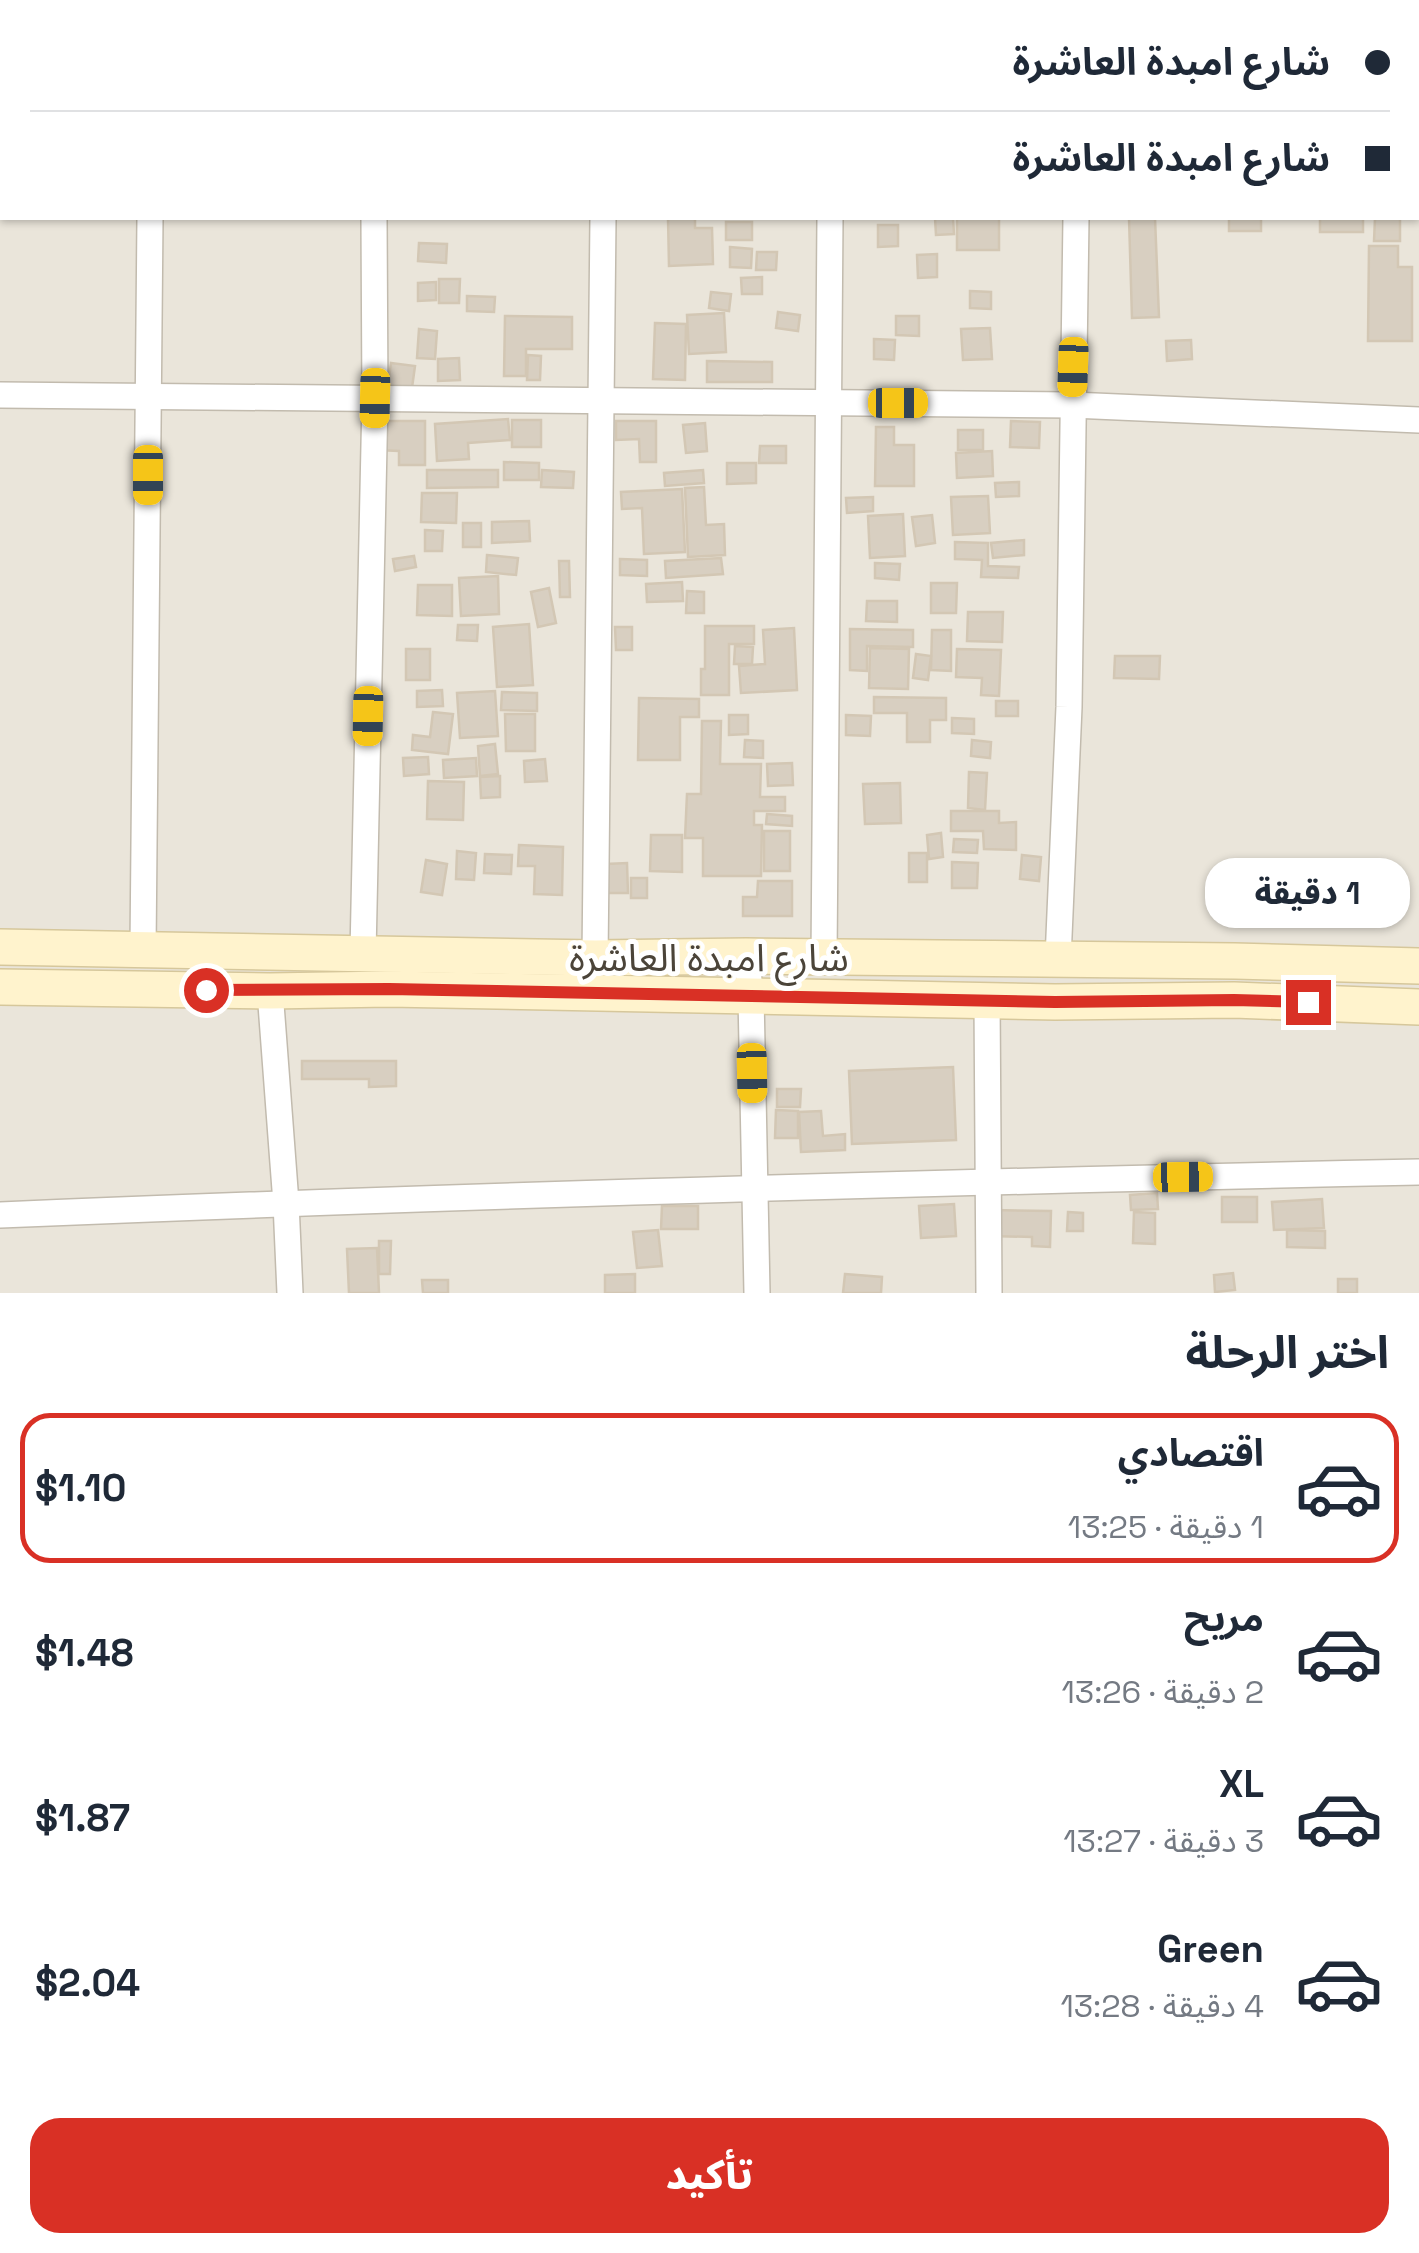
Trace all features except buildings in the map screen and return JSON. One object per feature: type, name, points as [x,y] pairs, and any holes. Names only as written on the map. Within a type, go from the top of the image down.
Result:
[{"type":"main road","name":"شارع امبدة العاشرة","points":[[0,947],[594,958],[1058,959],[1419,966]]},
{"type":"main road","points":[[1234,1000],[1235,961]]},
{"type":"main road","name":"شارع امبدة العاشرة","points":[[0,987],[389,989],[1055,1002],[1234,1000],[1419,1006]]},
{"type":"street","points":[[143,949],[150,220]]},
{"type":"street","points":[[363,953],[375,398],[374,220]]},
{"type":"street","points":[[594,958],[604,220]]},
{"type":"street","points":[[824,959],[830,220]]},
{"type":"street","points":[[1058,959],[1069,706],[1076,220]]},
{"type":"street","points":[[0,394],[1072,405],[1419,420]]},
{"type":"street","points":[[746,956],[751,996],[757,1293]]},
{"type":"street","points":[[270,991],[290,1293]]},
{"type":"street","points":[[987,1000],[990,1293]]},
{"type":"street","points":[[0,1215],[286,1203],[1419,1172]]},
{"type":"shaded area","points":[[0,220],[1419,220],[1419,1293],[0,1293]]},
{"type":"route","points":[[206,990],[1308,1002]]}]
